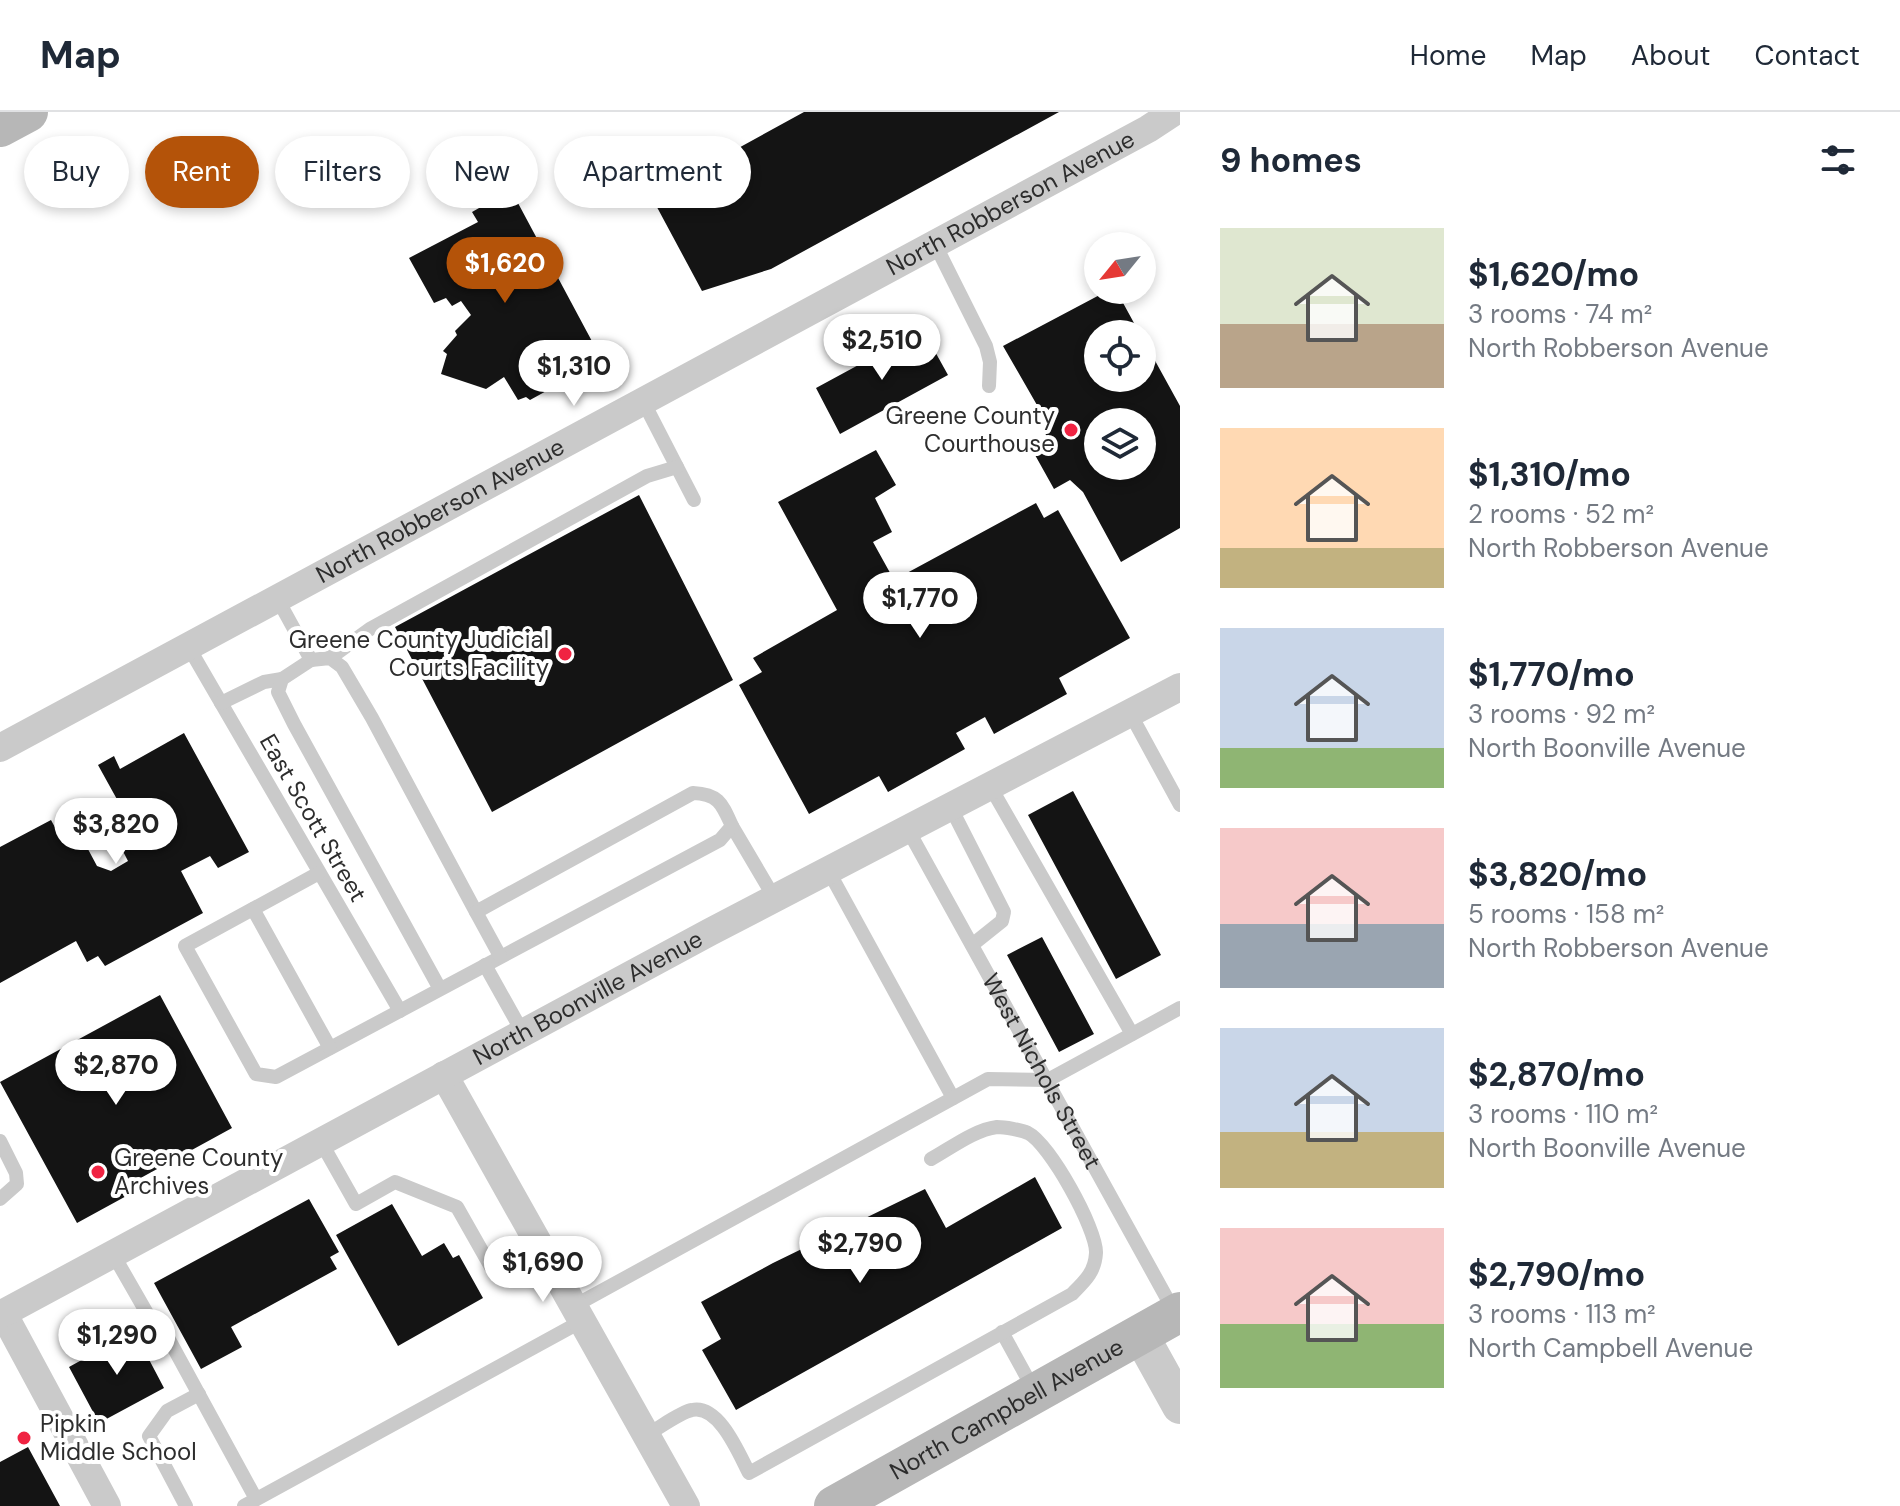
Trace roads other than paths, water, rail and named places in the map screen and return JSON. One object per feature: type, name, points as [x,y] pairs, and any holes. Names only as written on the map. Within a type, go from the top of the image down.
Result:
[{"type":"main road","points":[[0,127],[28,112]]},
{"type":"main road","name":"North Campbell Avenue","points":[[834,1506],[1178,1313]]},
{"type":"street","name":"North Robberson Avenue","points":[[0,748],[1148,129],[1174,112]]},
{"type":"street","name":"North Boonville Avenue","points":[[1,1312],[907,828],[1180,687]]},
{"type":"street","points":[[444,1075],[686,1506]]},
{"type":"street","points":[[1,1312],[107,1506]]},
{"type":"street","points":[[1140,1334],[1180,1406]]},
{"type":"lane","points":[[935,244],[986,346],[990,362],[989,386]]},
{"type":"lane","points":[[643,401],[694,500]]},
{"type":"lane","points":[[221,703],[264,682],[282,679],[311,660],[330,658],[370,629],[647,476],[677,467]]},
{"type":"lane","points":[[277,598],[311,660]]},
{"type":"lane","name":"East Scott Street","points":[[188,646],[400,1011]]},
{"type":"lane","points":[[330,658],[342,667],[372,718],[500,956]]},
{"type":"lane","points":[[282,679],[278,692],[294,724],[440,989]]},
{"type":"lane","points":[[1130,713],[1180,805]]},
{"type":"lane","points":[[990,786],[1132,1034]]},
{"type":"lane","points":[[476,912],[693,793],[714,797],[722,806],[775,899]]},
{"type":"lane","points":[[950,806],[1004,912],[1002,921],[972,945]]},
{"type":"lane","points":[[319,873],[185,946],[256,1074],[276,1077],[720,840],[732,826]]},
{"type":"lane","name":"West Nichols Street","points":[[907,828],[1178,1313]]},
{"type":"lane","points":[[828,870],[953,1098]]},
{"type":"lane","points":[[253,909],[330,1048]]},
{"type":"lane","points":[[485,965],[523,1033]]},
{"type":"lane","points":[[113,1254],[148,1315],[166,1334],[199,1394],[250,1503],[988,1079],[1048,1080],[1180,1008]]},
{"type":"lane","points":[[646,1435],[692,1409],[706,1412],[722,1424],[749,1473],[1072,1294],[1091,1275],[1096,1251],[1090,1226],[1047,1150],[1028,1133],[998,1127],[973,1136],[931,1159]]},
{"type":"lane","points":[[0,1141],[16,1173],[17,1184],[0,1199]]},
{"type":"lane","points":[[321,1142],[356,1204],[395,1182],[457,1207],[491,1267],[537,1241]]},
{"type":"lane","points":[[1002,1332],[1035,1393]]},
{"type":"lane","points":[[186,1506],[149,1436],[167,1411],[199,1394]]},
{"type":"place","name":"Greene County Courthouse","points":[[1071,430]]},
{"type":"place","name":"Greene County Judicial Courts Facility","points":[[565,654]]},
{"type":"place","name":"Greene County Archives","points":[[98,1172]]},
{"type":"place","name":"Pipkin Middle School","points":[[24,1438]]}]
